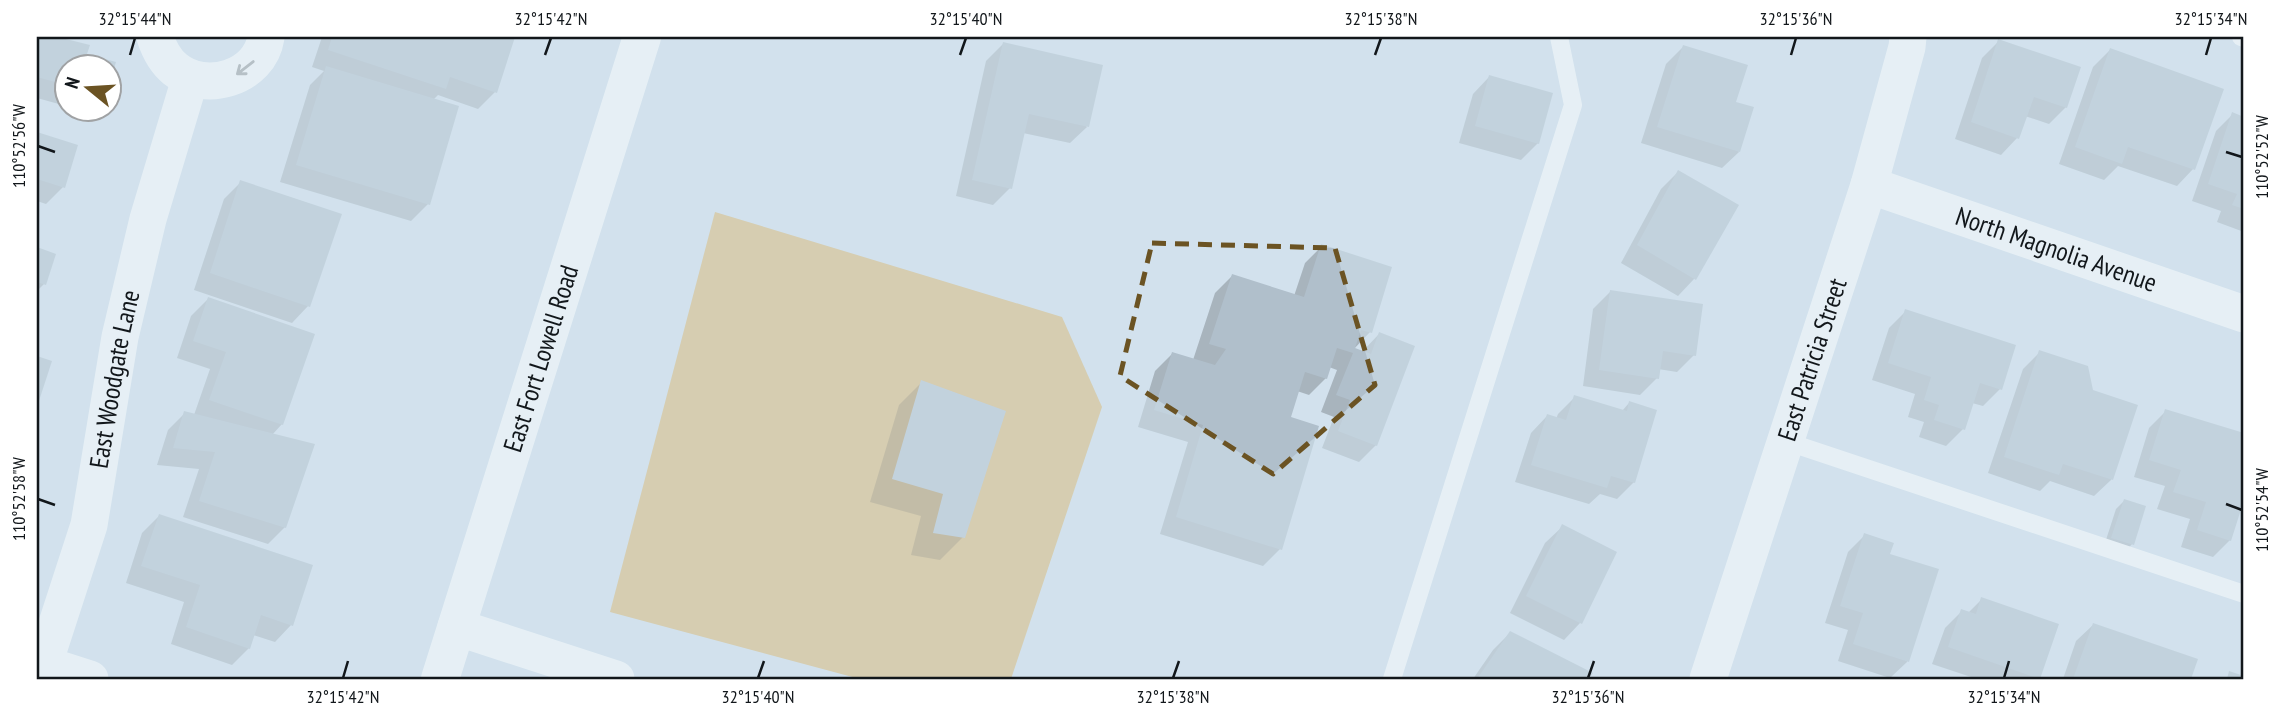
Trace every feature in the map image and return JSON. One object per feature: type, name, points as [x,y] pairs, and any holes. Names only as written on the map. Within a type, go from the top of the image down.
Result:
[{"type":"street","points":[[155,37],[162,55],[174,69],[190,79],[209,82],[227,80],[244,72],[257,58],[266,37]]},
{"type":"street","name":"East Fort Lowell Road","points":[[440,679],[642,37]]},
{"type":"street","name":"East Patricia Street","points":[[1708,679],[1869,185],[1908,37]]},
{"type":"street","name":"East Woodgate Lane","points":[[40,669],[89,525],[123,324],[148,219],[190,79]]},
{"type":"street","name":"North Magnolia Avenue","points":[[1869,185],[2244,314]]},
{"type":"street","points":[[456,627],[616,679]]},
{"type":"street","points":[[40,669],[90,679]]},
{"type":"lane","points":[[1392,679],[1573,105],[1559,37]]},
{"type":"lane","points":[[1786,442],[2244,594]]},
{"type":"highlighted area","points":[[1152,243],[1335,248],[1375,385],[1273,474],[1120,376]]},
{"type":"shaded area","points":[[715,212],[1062,317],[1102,407],[1011,679],[860,679],[610,612]]},
{"type":"building","points":[[37,37],[58,37],[90,45],[88,52],[52,52],[52,81],[37,77]]},
{"type":"building","points":[[332,37],[515,37],[497,93],[450,77],[446,89],[328,50]]},
{"type":"building","points":[[1998,39],[2081,67],[2067,108],[2034,97],[2019,139],[1971,122]]},
{"type":"building","points":[[1003,42],[1103,65],[1089,127],[1029,114],[1012,189],[972,180]]},
{"type":"building","points":[[1683,45],[1748,65],[1736,102],[1754,107],[1740,152],[1657,127]]},
{"type":"building","points":[[2110,48],[2224,89],[2195,170],[2128,147],[2122,164],[2075,147]]},
{"type":"building","points":[[326,66],[459,106],[430,205],[296,165]]},
{"type":"building","points":[[1489,75],[1553,93],[1539,144],[1475,126]]},
{"type":"building","points":[[2232,112],[2244,117],[2244,209],[2232,205],[2237,194],[2208,184]]},
{"type":"building","points":[[37,132],[78,145],[65,188],[37,179]]},
{"type":"building","points":[[1678,170],[1739,205],[1696,280],[1637,245]]},
{"type":"building","points":[[240,180],[342,214],[310,307],[210,273]]},
{"type":"building","points":[[1321,244],[1392,267],[1372,333],[1361,330],[1355,348],[1371,354],[1379,332],[1415,346],[1377,446],[1338,431],[1350,400],[1336,395],[1353,353],[1337,348],[1327,379],[1305,372],[1291,417],[1319,426],[1282,550],[1176,517],[1203,425],[1154,410],[1172,352],[1215,365],[1226,349],[1209,344],[1232,274],[1304,297]]},
{"type":"building","points":[[37,247],[56,254],[46,285],[37,282]]},
{"type":"building","points":[[1610,290],[1703,304],[1696,356],[1663,351],[1659,379],[1599,370]]},
{"type":"building","points":[[208,297],[315,334],[283,425],[209,400],[226,352],[193,341]]},
{"type":"building","points":[[1905,309],[2016,345],[2002,390],[1980,383],[1965,430],[1934,420],[1939,405],[1924,400],[1931,377],[1888,363]]},
{"type":"building","points":[[2039,350],[2088,366],[2093,390],[2138,405],[2113,480],[2063,464],[2059,475],[2004,457]]},
{"type":"building","points":[[37,356],[52,361],[37,407]]},
{"type":"building","points":[[921,380],[1006,411],[965,538],[933,533],[943,494],[892,479]]},
{"type":"building","points":[[1574,395],[1627,411],[1629,401],[1657,410],[1635,483],[1611,476],[1607,488],[1531,465],[1547,414],[1566,420]]},
{"type":"building","points":[[2165,409],[2244,433],[2244,500],[2231,541],[2197,530],[2206,502],[2173,492],[2181,470],[2149,460]]},
{"type":"building","points":[[184,411],[315,444],[286,528],[199,501],[215,452],[173,448]]},
{"type":"building","points":[[2124,499],[2146,506],[2134,545],[2111,538]]},
{"type":"building","points":[[159,514],[313,565],[293,626],[261,615],[250,649],[186,627],[200,585],[141,566]]},
{"type":"building","points":[[1562,524],[1617,552],[1582,624],[1526,596]]},
{"type":"building","points":[[1864,533],[1894,543],[1890,554],[1939,569],[1909,662],[1853,644],[1863,613],[1840,606]]},
{"type":"building","points":[[1981,597],[2059,624],[2040,679],[1948,647],[1961,609],[1976,614]]},
{"type":"building","points":[[2093,623],[2198,659],[2191,679],[2073,679]]},
{"type":"building","points":[[1510,631],[1593,673],[1589,679],[1477,679]]},
{"type":"building","points":[[2229,671],[2244,676],[2244,679],[2227,679]]}]
